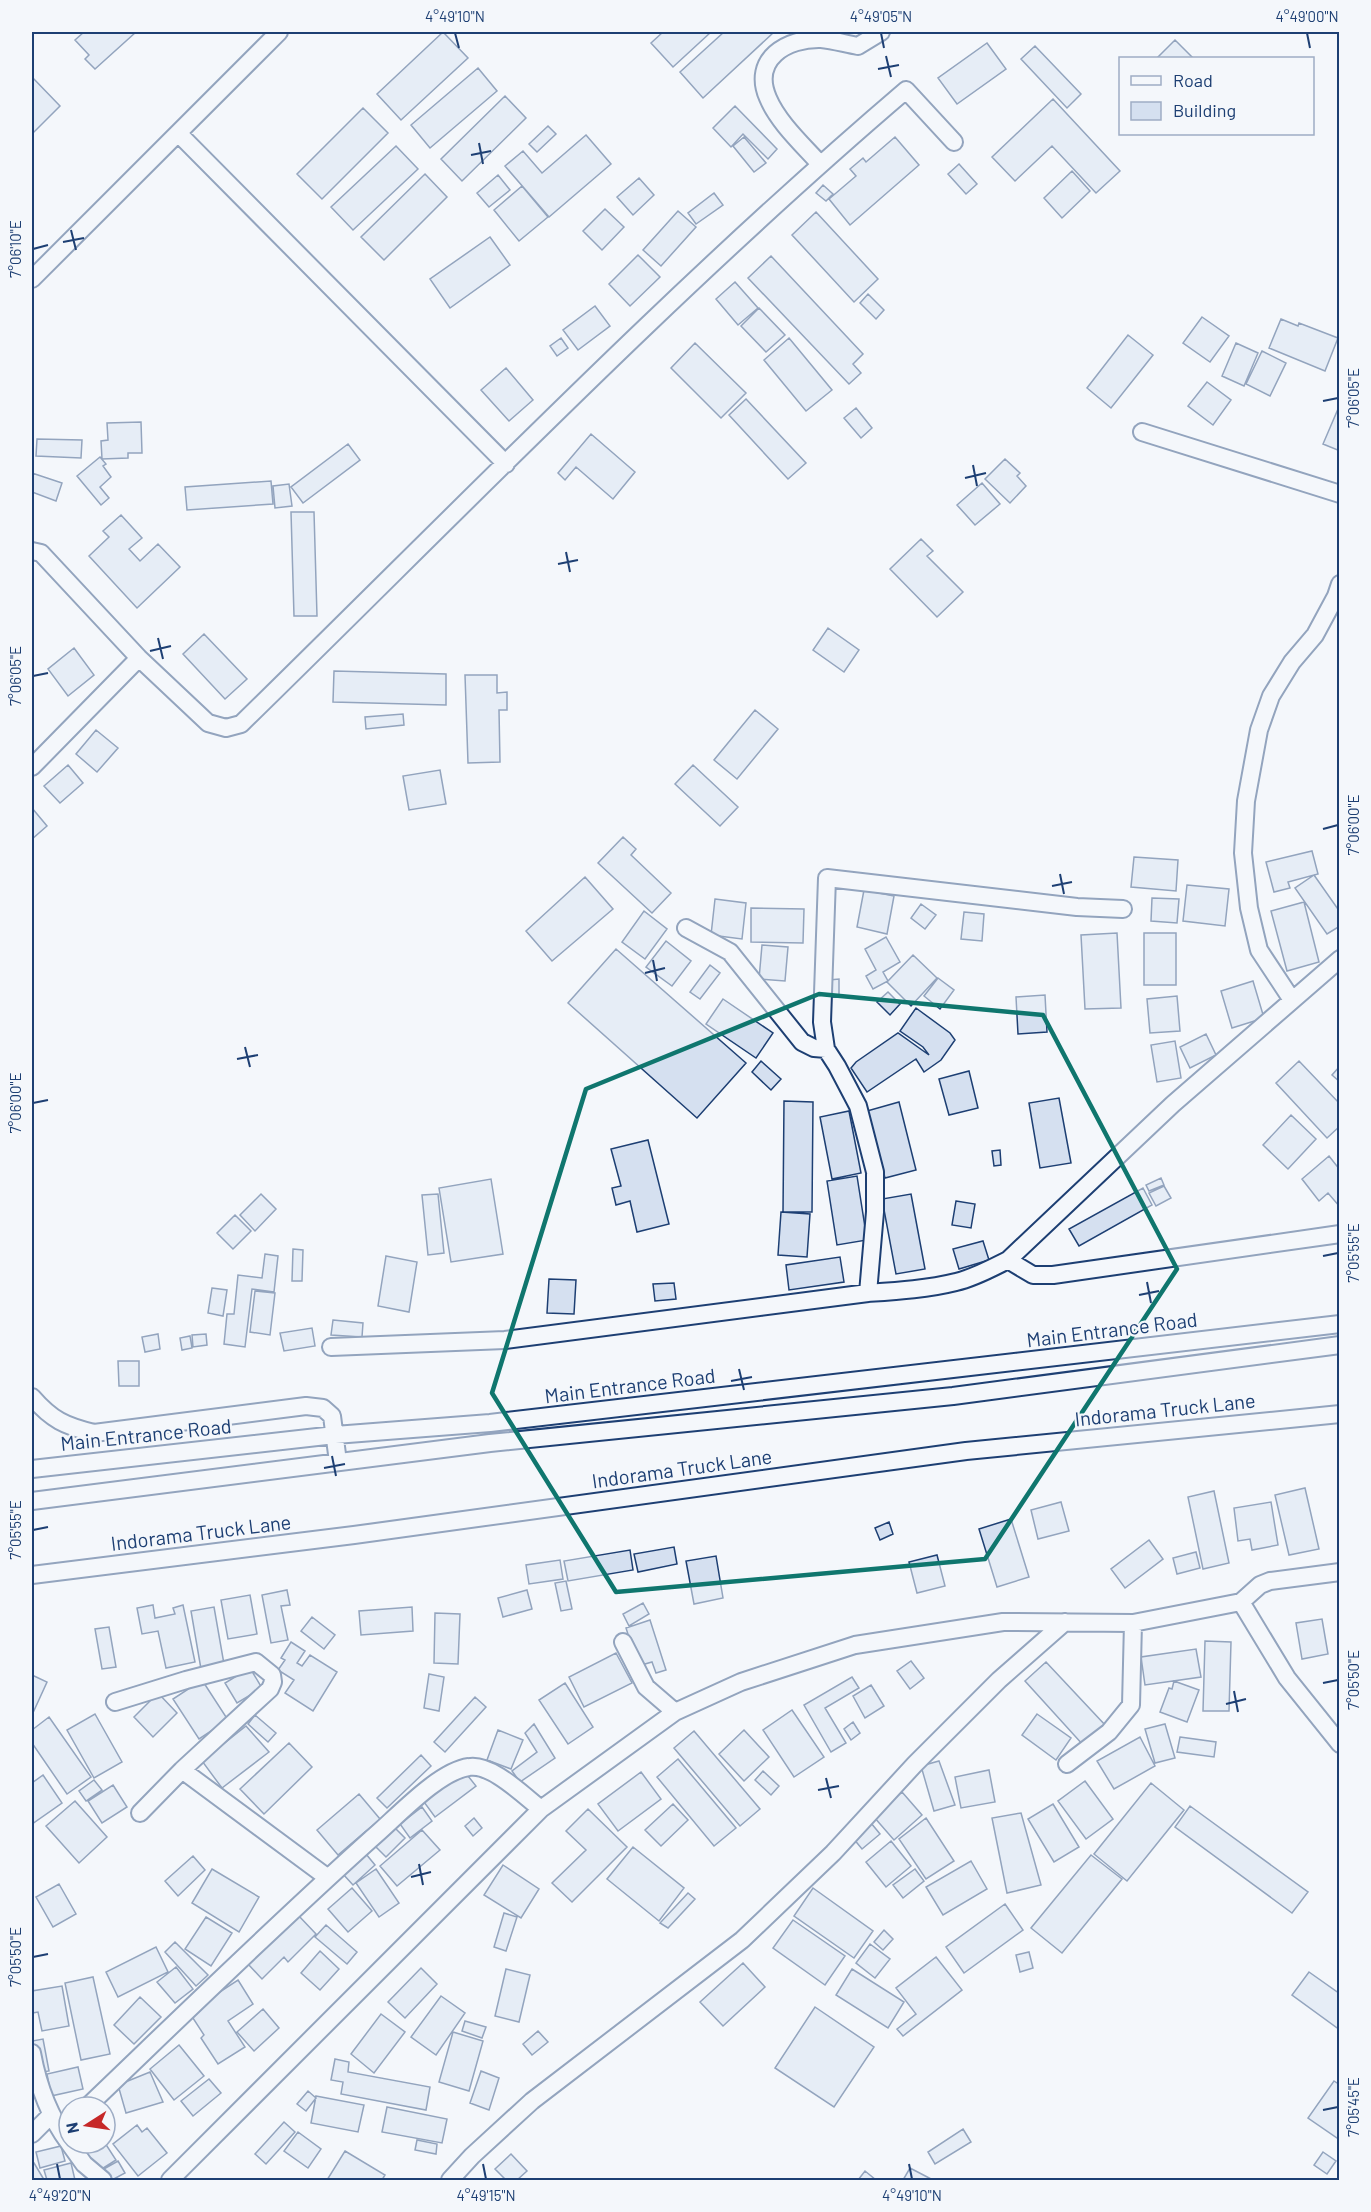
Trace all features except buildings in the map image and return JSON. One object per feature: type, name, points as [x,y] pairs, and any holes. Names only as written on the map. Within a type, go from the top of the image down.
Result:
[{"type":"street","points":[[32,279],[279,32]]},
{"type":"street","points":[[820,164],[778,114],[767,97],[763,76],[767,63],[788,38],[821,39],[858,46],[881,32]]},
{"type":"street","points":[[32,551],[41,554],[139,658],[208,723],[226,728],[241,724],[506,464],[576,392],[820,164],[906,90],[954,142]]},
{"type":"street","points":[[178,134],[506,464]]},
{"type":"street","points":[[1142,432],[1340,494]]},
{"type":"street","points":[[1292,1000],[1259,950],[1249,908],[1243,853],[1246,801],[1259,730],[1271,696],[1292,662],[1316,635],[1340,584]]},
{"type":"street","points":[[32,767],[139,658]]},
{"type":"street","points":[[868,1293],[876,1212],[875,1172],[858,1106],[826,1049],[822,1022],[827,878],[1077,908],[1123,909]]},
{"type":"street","points":[[686,928],[730,952],[802,1042],[814,1048],[826,1049]]},
{"type":"street","points":[[331,1347],[505,1340],[868,1293],[902,1291],[957,1282],[1008,1260],[1173,1104],[1340,959]]},
{"type":"street","points":[[1008,1260],[1033,1275],[1053,1275],[1340,1234]]},
{"type":"street","name":"Main Entrance Road","points":[[32,1469],[335,1435],[490,1423],[1340,1324]]},
{"type":"street","points":[[32,1501],[490,1443],[953,1396],[1340,1345]]},
{"type":"street","points":[[32,1397],[53,1419],[70,1428],[94,1433],[306,1406],[322,1408],[332,1416],[338,1462]]},
{"type":"street","name":"Indorama Truck Lane","points":[[32,1575],[354,1535],[966,1451],[1340,1414]]},
{"type":"street","points":[[170,2181],[541,1809],[636,1738],[675,1712],[741,1682],[855,1646],[1003,1622],[1133,1623],[1241,1602],[1260,1585],[1270,1581],[1340,1572]]},
{"type":"street","points":[[1241,1602],[1287,1678],[1340,1744]]},
{"type":"street","points":[[450,2181],[472,2156],[532,2101],[742,1940],[833,1853],[915,1764],[991,1688],[1065,1622]]},
{"type":"street","points":[[1067,1764],[1109,1732],[1131,1706],[1133,1623]]},
{"type":"street","points":[[623,1642],[646,1687],[675,1712]]},
{"type":"street","points":[[115,1702],[256,1662],[272,1675],[273,1682],[270,1689],[182,1770],[140,1813]]},
{"type":"street","points":[[100,2095],[328,1878],[434,1784],[460,1768],[472,1766],[490,1770],[541,1809]]},
{"type":"street","points":[[182,1770],[328,1878]]},
{"type":"street","points":[[32,2053],[35,2072],[51,2116],[57,2124]]},
{"type":"street","points":[[32,2134],[51,2116]]},
{"type":"street","points":[[79,2155],[84,2164],[103,2181]]},
{"type":"highlighted area","points":[[819,994],[1043,1015],[1177,1269],[985,1559],[616,1592],[492,1393],[586,1089]]}]
